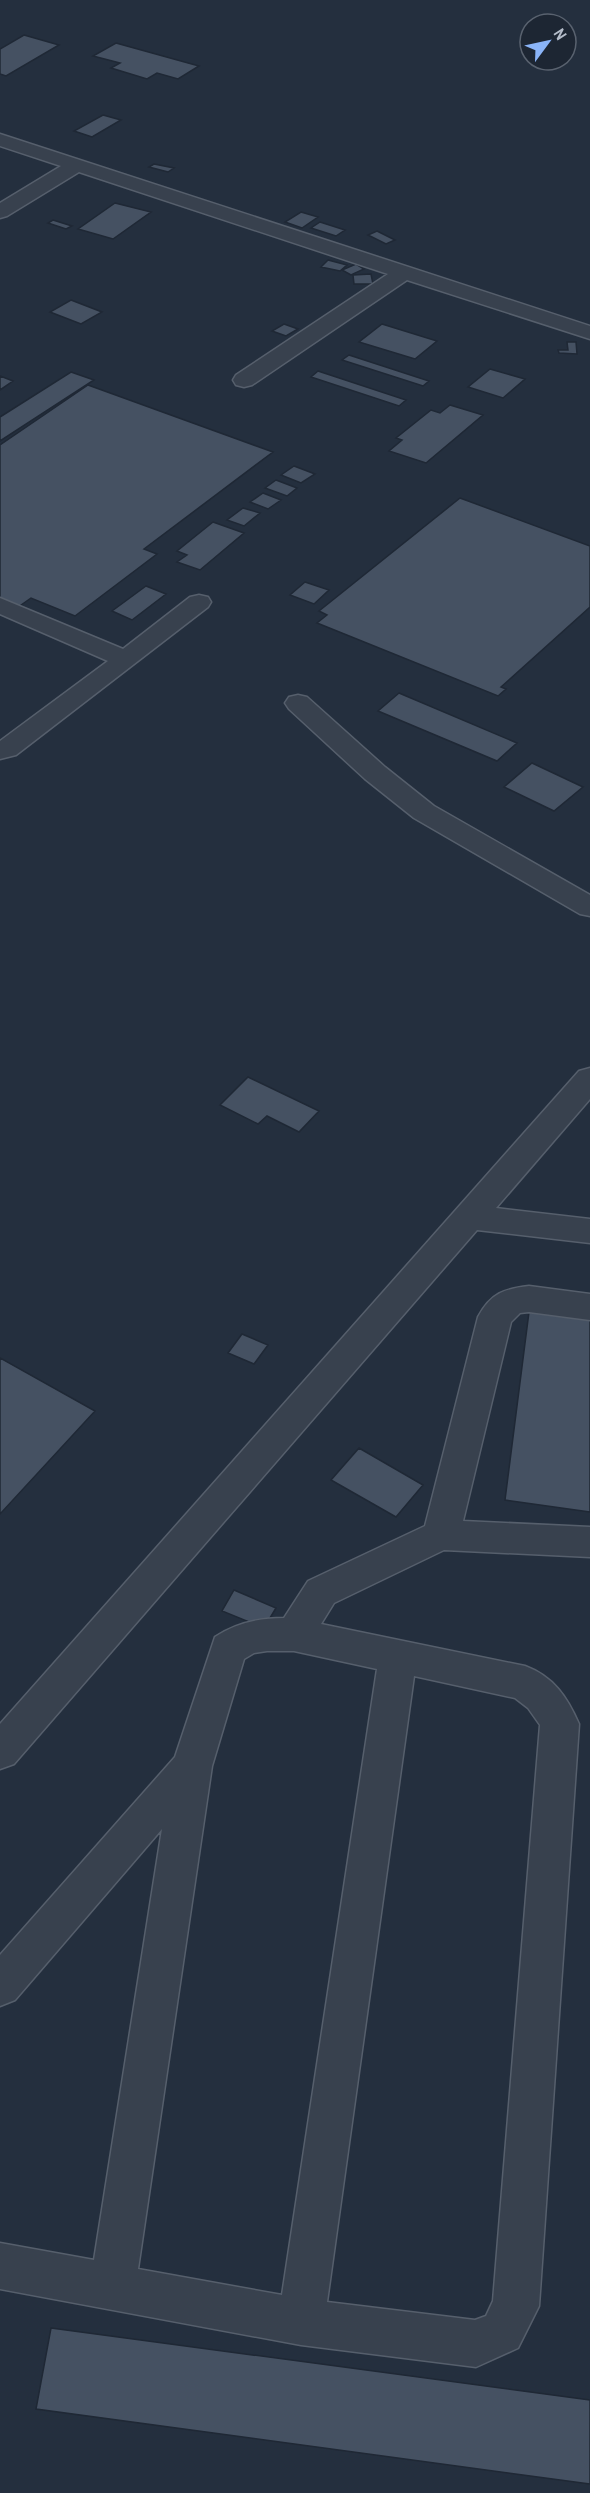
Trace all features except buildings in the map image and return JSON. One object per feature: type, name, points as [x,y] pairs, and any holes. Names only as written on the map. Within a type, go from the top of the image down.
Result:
[{"type":"street","points":[[0,140],[214,208],[590,333]]},
{"type":"street","points":[[0,213],[76,166]]},
{"type":"street","points":[[244,380],[404,273]]},
{"type":"street","points":[[0,751],[7,749],[126,660],[199,602]]},
{"type":"street","points":[[0,605],[126,660]]},
{"type":"street","points":[[298,703],[375,773],[424,812],[590,907]]},
{"type":"street","points":[[0,1752],[590,1079]]},
{"type":"street","points":[[471,1217],[590,1231]]},
{"type":"street","points":[[441,1535],[495,1317],[512,1301],[529,1299],[590,1307]]},
{"type":"street","points":[[294,1635],[321,1592],[441,1535],[590,1542]]},
{"type":"street","points":[[0,2266],[112,2285],[301,2322],[476,2344],[502,2332],[516,2306],[560,1724],[553,1708],[542,1694],[525,1683],[294,1635],[260,1634],[241,1640],[228,1650],[192,1766],[112,2285]]},
{"type":"street","points":[[301,2322],[398,1656]]},
{"type":"street","points":[[0,1986],[192,1766]]}]
